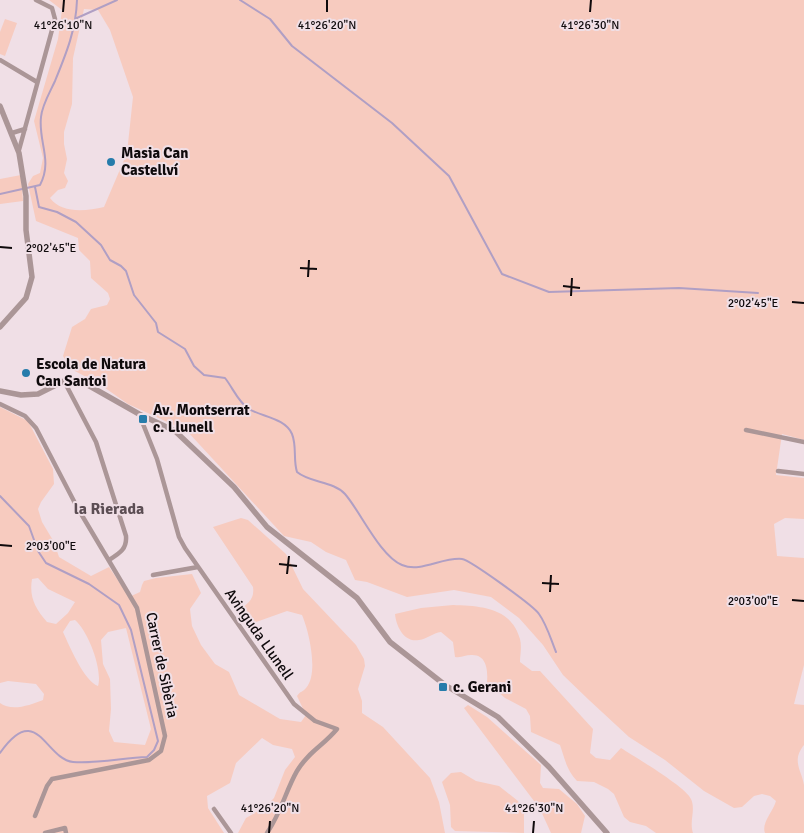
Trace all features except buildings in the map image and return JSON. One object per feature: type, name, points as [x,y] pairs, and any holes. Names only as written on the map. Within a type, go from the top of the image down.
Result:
[{"type":"street","points":[[18,154],[22,134],[26,128],[37,82],[52,35],[55,15],[52,8],[36,0]]},
{"type":"street","points":[[0,60],[37,82]]},
{"type":"street","points":[[0,106],[18,154],[26,196],[26,230],[32,266],[31,286],[23,301],[0,327]]},
{"type":"street","points":[[12,135],[26,128]]},
{"type":"street","points":[[12,135],[22,134]]},
{"type":"street","points":[[0,391],[38,394],[64,381],[82,381],[139,414],[161,423],[187,440],[234,487],[268,528],[357,598],[390,642],[445,685],[498,717],[549,767],[608,833]]},
{"type":"street","points":[[64,381],[99,450],[126,536],[124,549],[110,560]]},
{"type":"street","name":"Carrer de Sibèria","points":[[0,404],[25,416],[34,426],[77,507],[110,560],[139,613],[152,684],[164,731],[164,745],[159,754],[149,760],[52,779],[45,790],[35,816]]},
{"type":"street","name":"Avinguda Llunell","points":[[139,414],[157,459],[179,537],[294,704],[314,721],[337,729],[328,740],[308,754],[267,833]]},
{"type":"street","points":[[746,430],[804,442]]},
{"type":"street","points":[[778,472],[804,474]]},
{"type":"street","points":[[154,575],[198,567]]},
{"type":"street","points":[[214,809],[231,833]]},
{"type":"street","points":[[45,833],[62,827],[66,828],[66,833]]},
{"type":"shaded area","points":[[49,0],[804,0],[804,440],[782,434],[776,475],[804,478],[804,519],[785,518],[774,524],[777,556],[804,558],[804,665],[794,704],[804,705],[804,745],[798,756],[798,766],[804,785],[804,833],[765,833],[766,821],[776,801],[770,796],[762,794],[754,796],[742,807],[734,808],[704,791],[665,760],[629,737],[563,675],[543,645],[519,618],[491,597],[454,590],[407,597],[367,582],[355,580],[346,560],[326,552],[311,542],[284,536],[187,431],[128,404],[98,383],[71,369],[63,356],[72,327],[85,319],[91,309],[107,305],[110,299],[108,293],[91,278],[90,261],[79,250],[78,238],[36,221],[28,184],[33,176],[40,173],[43,158],[34,121],[58,39],[62,10]],"holes":[[[84,9],[98,10],[110,30],[133,97],[127,153],[104,207],[90,210],[75,210],[61,207],[50,198],[58,190],[65,188],[68,181],[64,173],[67,159],[64,132],[72,104],[73,58]]]},
{"type":"shaded area","points":[[5,19],[17,23],[5,56],[0,54],[0,32]]},
{"type":"shaded area","points":[[21,175],[23,201],[0,204],[0,179]]},
{"type":"shaded area","points":[[0,407],[28,421],[53,469],[54,484],[38,509],[42,522],[54,542],[59,557],[91,576],[109,567],[129,597],[140,592],[144,581],[192,574],[201,593],[190,609],[192,626],[201,645],[215,664],[229,672],[239,695],[280,719],[301,722],[306,715],[297,696],[305,689],[312,673],[310,641],[302,615],[287,611],[248,625],[238,613],[253,596],[253,587],[213,527],[241,518],[248,520],[286,554],[303,589],[356,645],[364,659],[365,666],[358,689],[362,701],[362,713],[383,727],[430,778],[439,802],[445,833],[238,833],[246,818],[265,807],[274,798],[285,770],[295,757],[292,749],[273,745],[262,738],[236,763],[230,783],[207,796],[208,808],[224,833],[0,833],[0,703],[10,707],[21,707],[43,700],[44,694],[36,684],[8,681],[0,683]],"holes":[[[38,578],[48,589],[75,602],[68,613],[56,624],[47,622],[39,612],[32,597],[32,579]],[[75,620],[80,625],[89,641],[98,670],[98,686],[82,670],[63,632],[70,621]],[[126,628],[151,729],[145,745],[114,742],[109,731],[111,709],[110,679],[103,664],[101,640],[108,632]]]},
{"type":"shaded area","points":[[453,605],[474,606],[493,610],[510,620],[516,628],[520,639],[520,662],[532,671],[540,671],[593,729],[590,753],[596,758],[610,760],[621,748],[680,787],[691,799],[693,833],[656,833],[646,826],[630,822],[624,817],[614,794],[594,782],[577,781],[568,768],[560,745],[531,732],[530,716],[526,709],[505,698],[487,682],[487,668],[480,657],[471,655],[455,657],[453,642],[441,632],[422,639],[409,639],[402,633],[397,624],[395,614],[421,608]]},
{"type":"shaded area","points":[[468,705],[487,717],[541,765],[540,783],[543,788],[559,789],[577,804],[585,816],[581,833],[551,833],[540,809],[464,708]]},
{"type":"shaded area","points":[[461,772],[476,781],[499,786],[518,801],[524,811],[524,833],[455,831],[451,827],[450,805],[442,782],[451,773]]},
{"type":"waterway","points":[[0,194],[40,185],[44,176],[45,159],[41,135],[42,112],[70,42],[75,22],[77,0]]},
{"type":"waterway","points":[[77,18],[117,0]]},
{"type":"waterway","points":[[240,0],[270,19],[292,46],[392,123],[449,176],[502,274],[549,292],[679,288],[758,293]]},
{"type":"waterway","points":[[35,187],[39,207],[57,212],[76,222],[101,245],[110,260],[126,271],[134,295],[156,323],[158,332],[185,349],[194,366],[204,375],[225,378],[239,399],[249,409],[279,421],[289,429],[295,448],[297,472],[302,476],[334,487],[345,494],[378,543],[394,560],[409,567],[424,566],[454,559],[467,561],[535,609],[544,623],[556,652]]},
{"type":"waterway","points":[[0,496],[29,526],[38,551],[46,563],[89,584],[119,605],[131,630],[158,741],[154,750],[147,757],[73,762],[63,759],[40,736],[32,732],[23,732],[13,738],[0,753]]},
{"type":"place","name":"Masia Can Castellví","points":[[111,162]]},
{"type":"place","name":"Escola de Natura Can Santoi","points":[[26,373]]},
{"type":"place","name":"Av. Montserrat c. Llunell","points":[[143,419]]},
{"type":"place","name":"c. Gerani","points":[[443,687]]},
{"type":"district","name":"la Rierada","points":[[109,509]]}]
